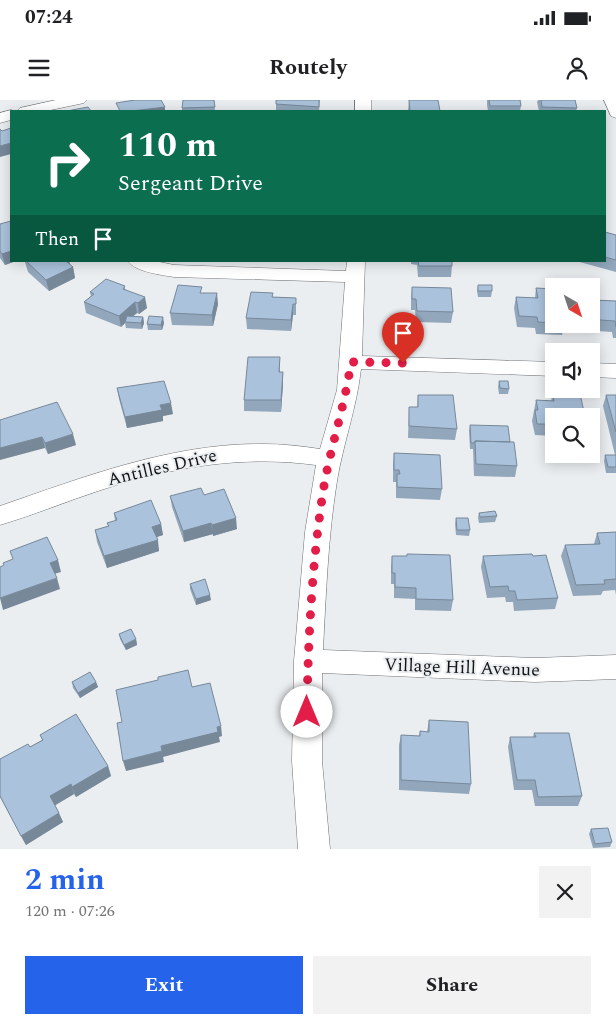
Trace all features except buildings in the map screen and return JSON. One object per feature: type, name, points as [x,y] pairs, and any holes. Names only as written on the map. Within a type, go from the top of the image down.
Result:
[{"type":"street","points":[[30,110],[79,100]]},
{"type":"street","points":[[612,100],[616,113]]},
{"type":"street","points":[[140,262],[159,269],[174,271],[356,269],[351,362],[342,413],[329,458],[318,532],[308,662],[307,762],[314,849]]},
{"type":"street","points":[[351,362],[545,369]]},
{"type":"street","points":[[600,370],[616,371]]},
{"type":"street","name":"Antilles Drive","points":[[0,516],[103,480],[186,459],[225,453],[256,452],[329,458]]},
{"type":"street","name":"Village Hill Avenue","points":[[308,662],[535,670],[616,667]]},
{"type":"route","points":[[307,712],[308,662],[323,492],[329,458],[348,390],[351,362],[403,363]]}]
